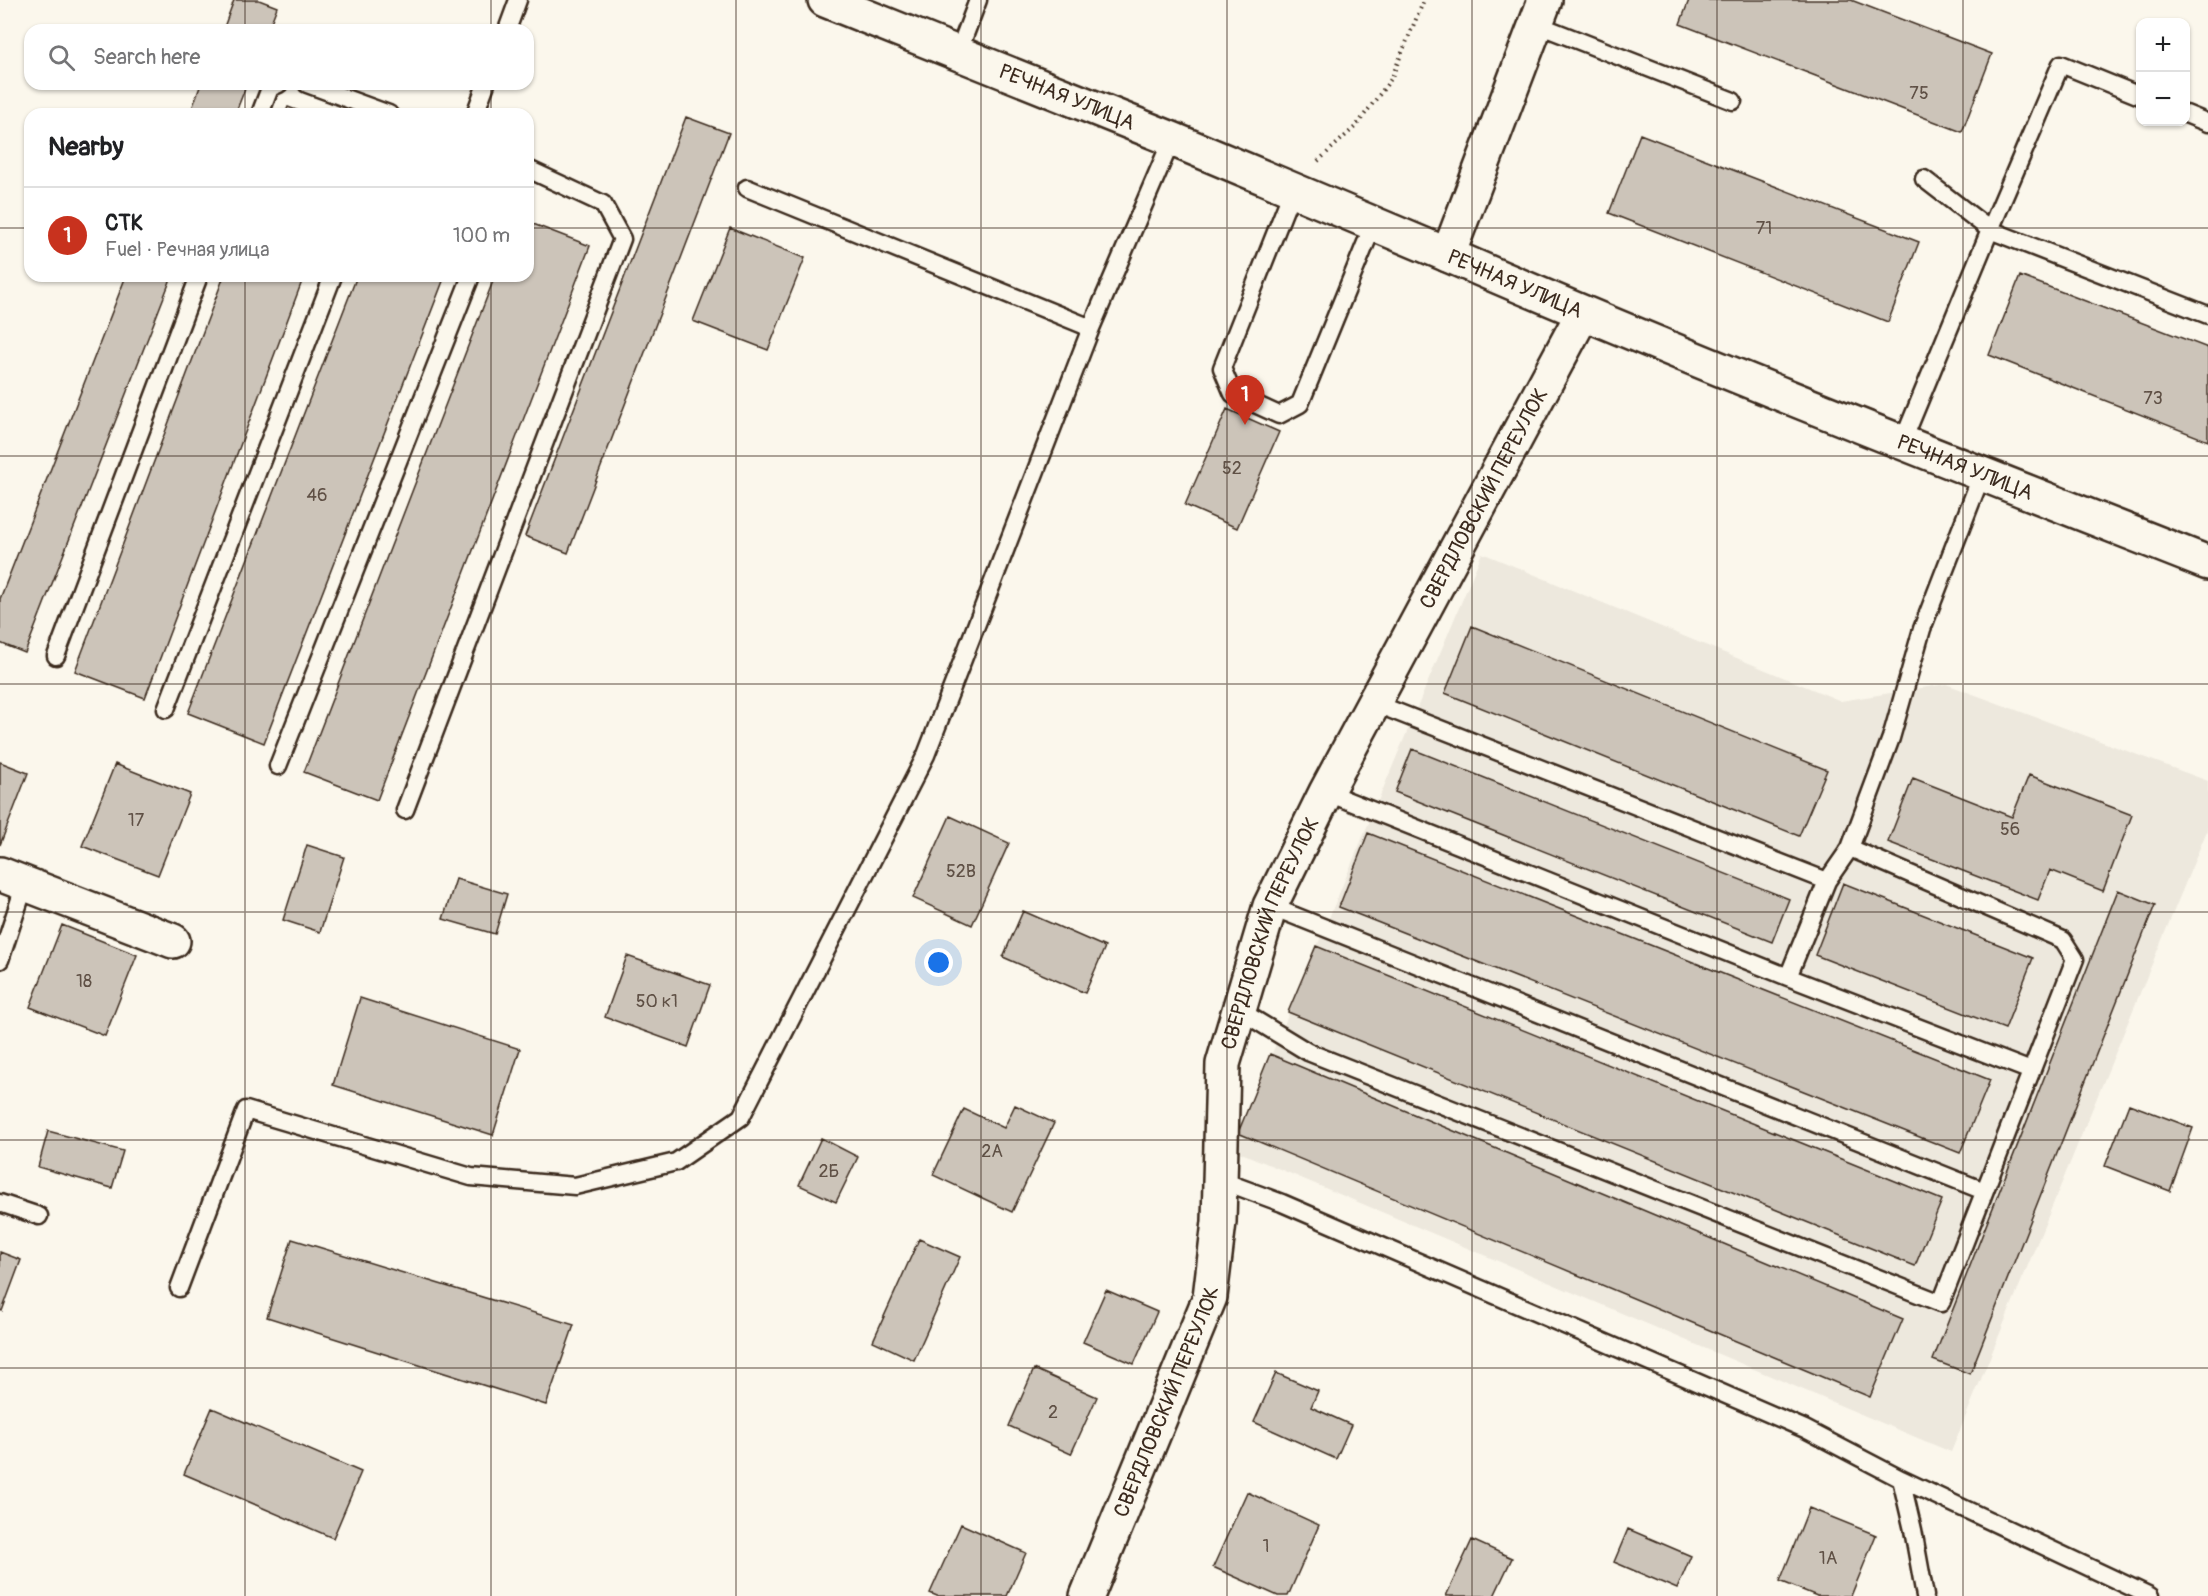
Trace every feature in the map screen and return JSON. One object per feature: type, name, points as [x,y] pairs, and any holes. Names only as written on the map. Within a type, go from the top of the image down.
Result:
[{"type":"street","name":"РЕЧНАЯ УЛИЦА","points":[[825,0],[1172,139],[1583,313],[1902,443],[2208,563]]},
{"type":"street","points":[[1448,255],[1540,12]]},
{"type":"street","name":"СВЕРДЛОВСКИЙ ПЕРЕУЛОК","points":[[1088,1596],[1209,1297],[1219,1222],[1222,1064],[1270,906],[1326,792],[1583,313]]},
{"type":"street","points":[[13,879],[172,941]]},
{"type":"lane","points":[[509,24],[518,0]]},
{"type":"lane","points":[[958,53],[978,0]]},
{"type":"lane","points":[[1540,12],[1733,100]]},
{"type":"lane","points":[[1902,443],[2061,64],[2136,94]]},
{"type":"lane","points":[[262,108],[269,90]]},
{"type":"lane","points":[[323,90],[373,108]]},
{"type":"lane","points":[[477,108],[484,90]]},
{"type":"lane","points":[[2190,116],[2208,123]]},
{"type":"lane","points":[[179,1288],[246,1110],[471,1178],[575,1186],[676,1162],[741,1117],[926,756],[1091,328],[1172,139]]},
{"type":"lane","points":[[405,810],[622,239],[603,204],[534,172]]},
{"type":"lane","points":[[1924,178],[1990,230],[2208,315]]},
{"type":"lane","points":[[747,188],[1091,328]]},
{"type":"lane","points":[[1293,189],[1222,368],[1233,394],[1279,415],[1300,404],[1374,224]]},
{"type":"lane","points":[[56,656],[197,282]]},
{"type":"lane","points":[[166,709],[331,282]]},
{"type":"lane","points":[[278,766],[469,282]]},
{"type":"lane","points":[[1788,977],[1827,881],[1850,848],[1891,738],[1922,629],[1982,474]]},
{"type":"lane","points":[[1374,703],[1827,881]]},
{"type":"lane","points":[[1326,792],[1788,977],[2031,1071]]},
{"type":"lane","points":[[1239,1010],[1308,1052],[1941,1303],[2075,959],[2063,940],[1850,848]]},
{"type":"lane","points":[[0,960],[13,879]]},
{"type":"lane","points":[[1270,906],[1984,1191]]},
{"type":"lane","points":[[1220,1180],[1293,1208],[1805,1429],[1901,1479],[2150,1596]]},
{"type":"lane","points":[[0,1203],[39,1216]]},
{"type":"lane","points":[[1901,1479],[1925,1596]]},
{"type":"path","points":[[1315,164],[1356,126],[1391,79],[1424,0]]},
{"type":"shaded area","points":[[1482,553],[1841,701],[1946,684],[2208,781],[2208,828],[1951,1452],[1232,1149]]},
{"type":"building","points":[[234,0],[259,0],[277,7],[270,24],[225,24]]},
{"type":"building","points":[[1689,0],[1851,0],[1992,54],[1962,132],[1680,24]]},
{"type":"building","points":[[199,90],[245,90],[237,108],[192,108]]},
{"type":"building","points":[[686,117],[729,133],[568,553],[525,536]]},
{"type":"building","points":[[1640,134],[1919,242],[1888,322],[1609,213]]},
{"type":"building","points":[[534,224],[590,246],[377,800],[304,772],[493,282],[534,282]]},
{"type":"building","points":[[730,228],[805,258],[768,350],[693,321]]},
{"type":"building","points":[[2020,276],[2208,348],[2208,441],[1989,355]]},
{"type":"building","points":[[124,282],[170,282],[25,653],[0,643],[0,599]]},
{"type":"building","points":[[222,282],[302,282],[145,698],[75,671]]},
{"type":"building","points":[[355,282],[443,282],[264,743],[188,713]]},
{"type":"building","points":[[1227,409],[1279,432],[1237,528],[1185,505]]},
{"type":"building","points":[[1472,626],[1827,770],[1799,836],[1445,693]]},
{"type":"building","points":[[1412,749],[1789,899],[1772,942],[1395,792]]},
{"type":"building","points":[[0,762],[28,773],[0,845]]},
{"type":"building","points":[[115,764],[190,794],[158,875],[82,846]]},
{"type":"building","points":[[2029,775],[2132,815],[2103,891],[2050,870],[2038,900],[1888,842],[1913,778],[2012,817]]},
{"type":"building","points":[[950,816],[1009,843],[972,925],[913,898]]},
{"type":"building","points":[[1368,833],[1990,1080],[1960,1153],[1339,907]]},
{"type":"building","points":[[307,845],[344,857],[320,932],[283,920]]},
{"type":"building","points":[[456,879],[507,894],[495,934],[443,919]]},
{"type":"building","points":[[1843,883],[2033,958],[2005,1029],[1815,955]]},
{"type":"building","points":[[2118,890],[2155,905],[1970,1374],[1933,1360]]},
{"type":"building","points":[[1023,911],[1105,947],[1085,993],[1003,957]]},
{"type":"building","points":[[62,925],[137,955],[105,1036],[30,1007]]},
{"type":"building","points":[[1316,946],[1942,1200],[1915,1266],[1288,1012]]},
{"type":"building","points":[[627,956],[710,985],[688,1047],[605,1017]]},
{"type":"building","points":[[360,998],[520,1049],[493,1135],[333,1085]]},
{"type":"building","points":[[1270,1054],[1903,1319],[1870,1397],[1238,1133]]},
{"type":"building","points":[[2129,1104],[2193,1128],[2170,1191],[2105,1166]]},
{"type":"building","points":[[1015,1105],[1054,1123],[1012,1212],[933,1175],[964,1109],[1004,1128]]},
{"type":"building","points":[[48,1131],[123,1151],[112,1188],[38,1167]]},
{"type":"building","points":[[821,1138],[858,1157],[836,1202],[799,1185]]},
{"type":"building","points":[[292,1239],[574,1325],[546,1405],[267,1317]]},
{"type":"building","points":[[919,1239],[960,1257],[914,1360],[873,1341]]},
{"type":"building","points":[[0,1252],[21,1260],[2,1311],[0,1310]]},
{"type":"building","points":[[1106,1290],[1157,1312],[1134,1364],[1083,1342]]},
{"type":"building","points":[[1034,1369],[1097,1397],[1071,1454],[1009,1426]]},
{"type":"building","points":[[1276,1373],[1318,1391],[1311,1407],[1351,1425],[1336,1459],[1254,1422]]},
{"type":"building","points":[[212,1408],[361,1472],[333,1538],[184,1474]]},
{"type":"building","points":[[1247,1492],[1319,1525],[1288,1596],[1278,1596],[1213,1567]]},
{"type":"building","points":[[1809,1508],[1876,1535],[1851,1596],[1817,1596],[1780,1581]]},
{"type":"building","points":[[961,1524],[1026,1553],[1007,1596],[937,1596],[930,1593]]},
{"type":"building","points":[[1628,1529],[1691,1556],[1677,1589],[1614,1562]]},
{"type":"building","points":[[1472,1540],[1512,1558],[1494,1596],[1446,1596]]},
{"type":"place","name":"СТК","points":[[1245,425]]}]
